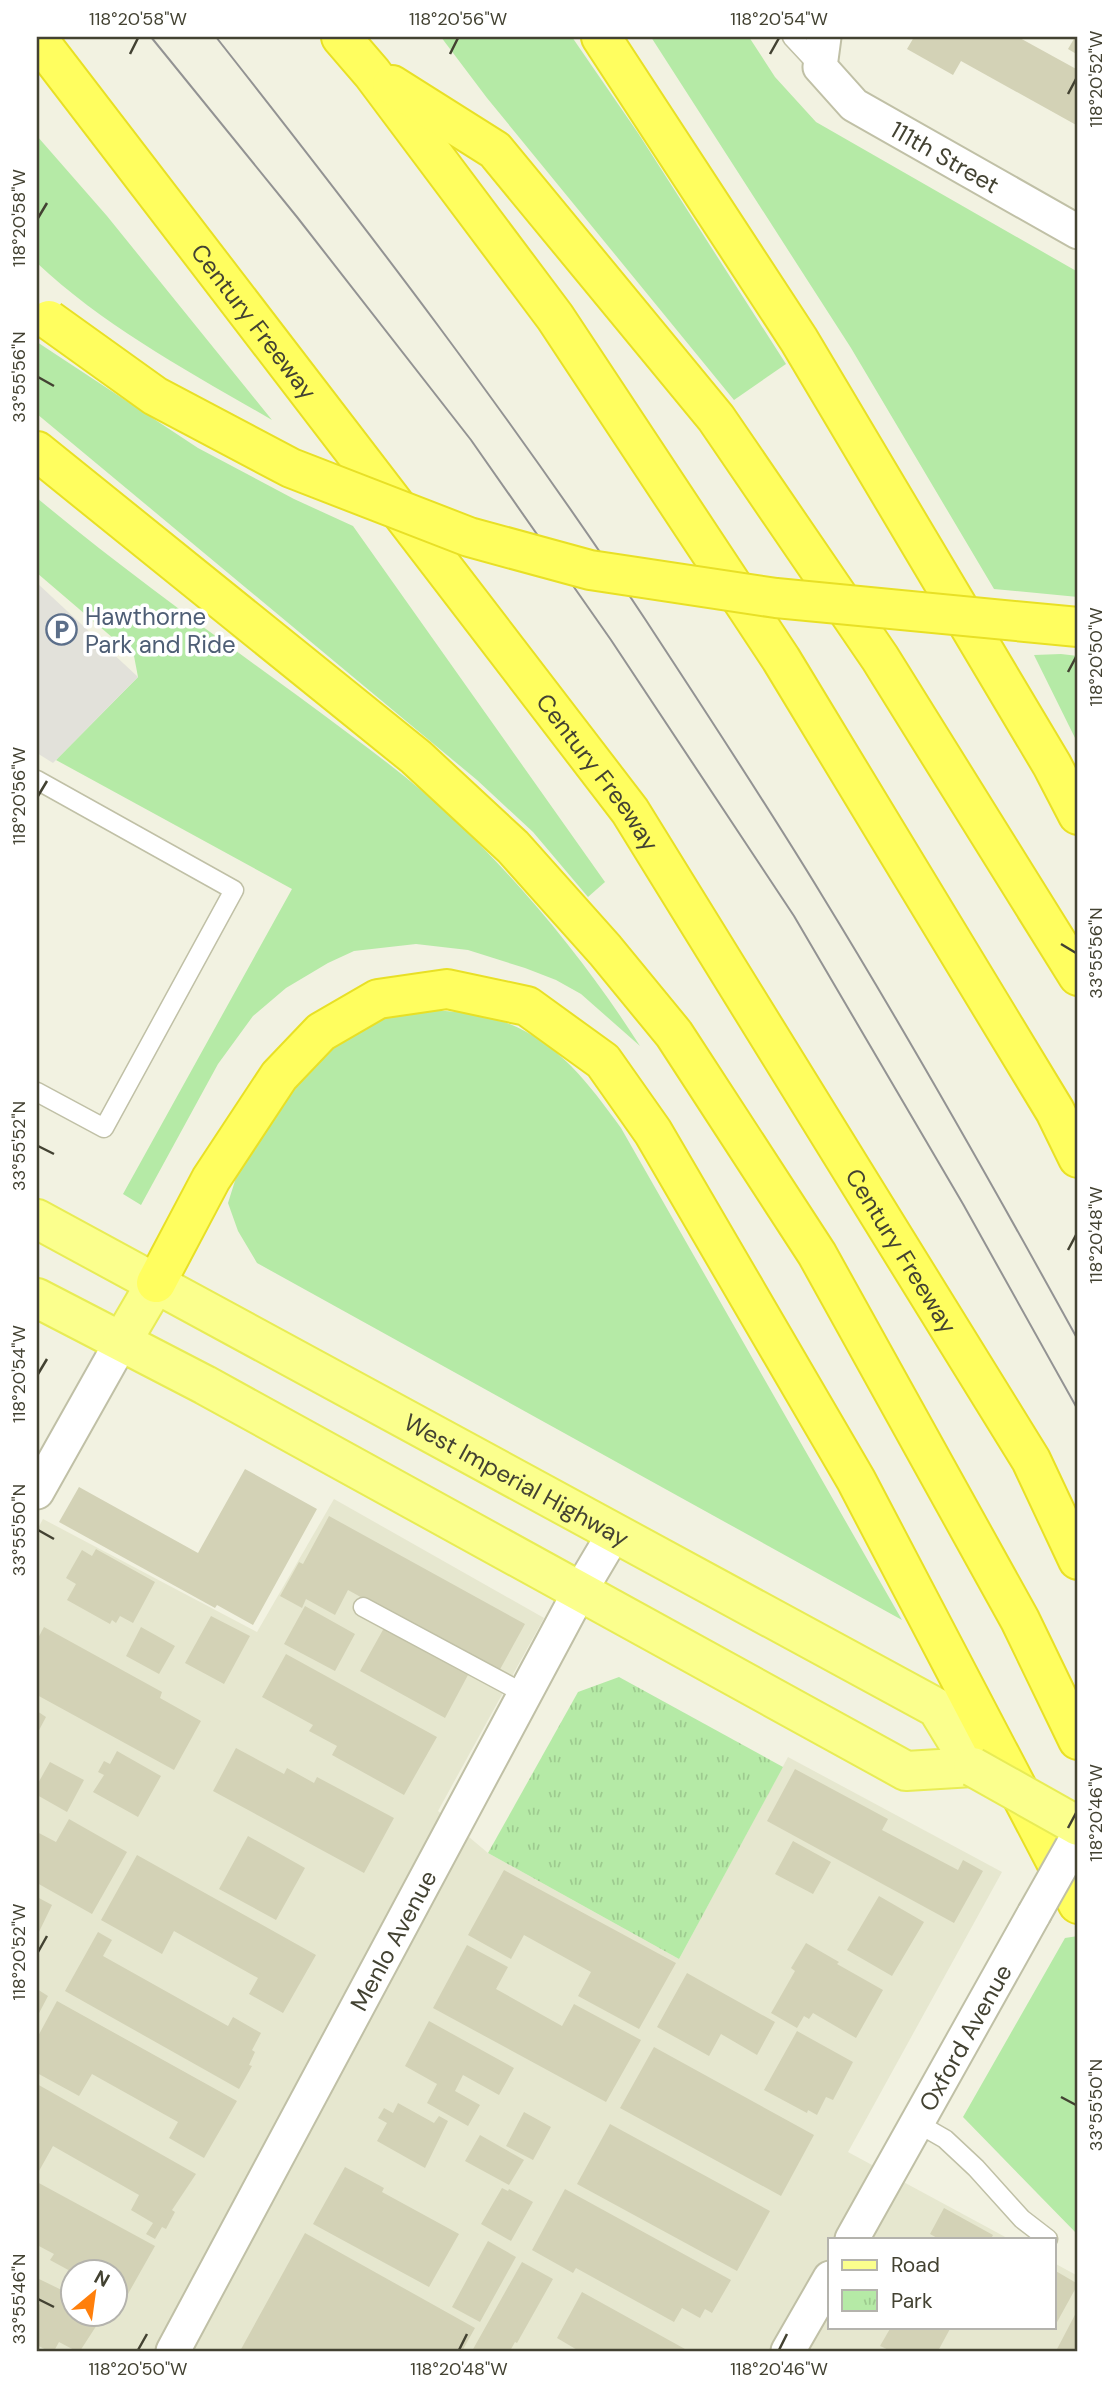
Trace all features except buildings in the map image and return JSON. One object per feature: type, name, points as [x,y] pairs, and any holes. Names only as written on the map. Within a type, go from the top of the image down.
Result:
[{"type":"highway","points":[[341,37],[372,73],[555,317],[781,659],[1055,1111],[1078,1158]]},
{"type":"highway","points":[[601,37],[799,340],[1052,765],[1078,815]]},
{"type":"highway","name":"Century Freeway","points":[[37,38],[630,811],[1031,1460],[1078,1560]]},
{"type":"highway","points":[[372,73],[495,150],[716,418],[880,658],[1078,976]]},
{"type":"highway","points":[[43,314],[155,396],[291,468],[469,537],[590,570],[763,596],[1078,627]]},
{"type":"highway","points":[[37,451],[435,775],[513,847],[605,950],[674,1034],[817,1254],[1020,1620],[1078,1740]]},
{"type":"highway","points":[[156,1283],[218,1168],[279,1076],[321,1032],[378,999],[447,989],[527,1006],[603,1061],[653,1132],[856,1480],[1078,1904]]},
{"type":"main road","name":"West Imperial Highway","points":[[37,1219],[937,1708],[973,1767],[1078,1826]]},
{"type":"main road","points":[[122,1341],[156,1283]]},
{"type":"main road","points":[[37,1298],[122,1341],[906,1771],[973,1767]]},
{"type":"street","name":"111th Street","points":[[822,52],[854,105],[1078,232]]},
{"type":"street","points":[[37,1492],[122,1341]]},
{"type":"street","name":"Menlo Avenue","points":[[173,2351],[580,1591],[615,1532]]},
{"type":"street","name":"Oxford Avenue","points":[[853,2238],[1078,1836]]},
{"type":"street","points":[[788,2351],[828,2281]]},
{"type":"lane","points":[[792,37],[822,52]]},
{"type":"lane","points":[[37,780],[234,890],[104,1128],[37,1092]]},
{"type":"lane","points":[[363,1607],[525,1694]]},
{"type":"lane","points":[[917,2123],[945,2139],[976,2168],[1022,2219],[1047,2238]]},
{"type":"shaded area","name":"Hawthorne Park and Ride","points":[[37,583],[138,677],[53,763],[37,753]]},
{"type":"shaded area","points":[[334,1499],[544,1618],[438,1811],[488,1853],[679,1959],[788,1757],[1002,1872],[848,2152],[1007,2238],[828,2238],[828,2328],[1056,2328],[1056,2264],[1078,2276],[1078,2351],[37,2351],[37,1530],[43,1519],[257,1632]]},
{"type":"green space","points":[[441,37],[572,37],[638,133],[786,364],[734,400],[487,98]]},
{"type":"green space","points":[[651,37],[749,37],[775,77],[816,122],[1078,272],[1078,597],[994,589],[851,348]]},
{"type":"green space","points":[[37,136],[107,216],[272,420],[180,367],[120,328],[91,308],[37,263]]},
{"type":"green space","points":[[37,342],[198,448],[294,499],[353,526],[605,882],[588,897],[533,832],[477,780],[37,414]]},
{"type":"green space","points":[[37,498],[133,575],[381,758],[441,807],[485,850],[556,930],[600,987],[640,1046],[581,994],[556,980],[525,968],[468,950],[416,944],[354,951],[286,988],[253,1016],[218,1064],[141,1205],[123,1194],[292,889],[56,760],[138,677],[134,656],[37,573]]},
{"type":"green space","points":[[1034,655],[1078,656],[1078,744]]},
{"type":"green space","points":[[436,1010],[485,1016],[528,1033],[547,1045],[579,1074],[607,1109],[621,1128],[902,1620],[257,1263],[238,1231],[228,1203],[239,1168],[286,1093],[344,1035],[390,1015]]},
{"type":"green space","points":[[619,1677],[783,1767],[679,1959],[488,1853],[578,1692]]},
{"type":"green space","points":[[1078,1936],[1078,2235],[963,2117],[1065,1938]]},
{"type":"tram line","points":[[151,37],[297,217],[471,440],[611,640],[794,916],[963,1204],[1078,1410]]},
{"type":"tram line","points":[[216,37],[490,396],[645,619],[856,952],[953,1117],[1078,1340]]},
{"type":"place","name":"Hawthorne Park and Ride","points":[[62,630]]}]
